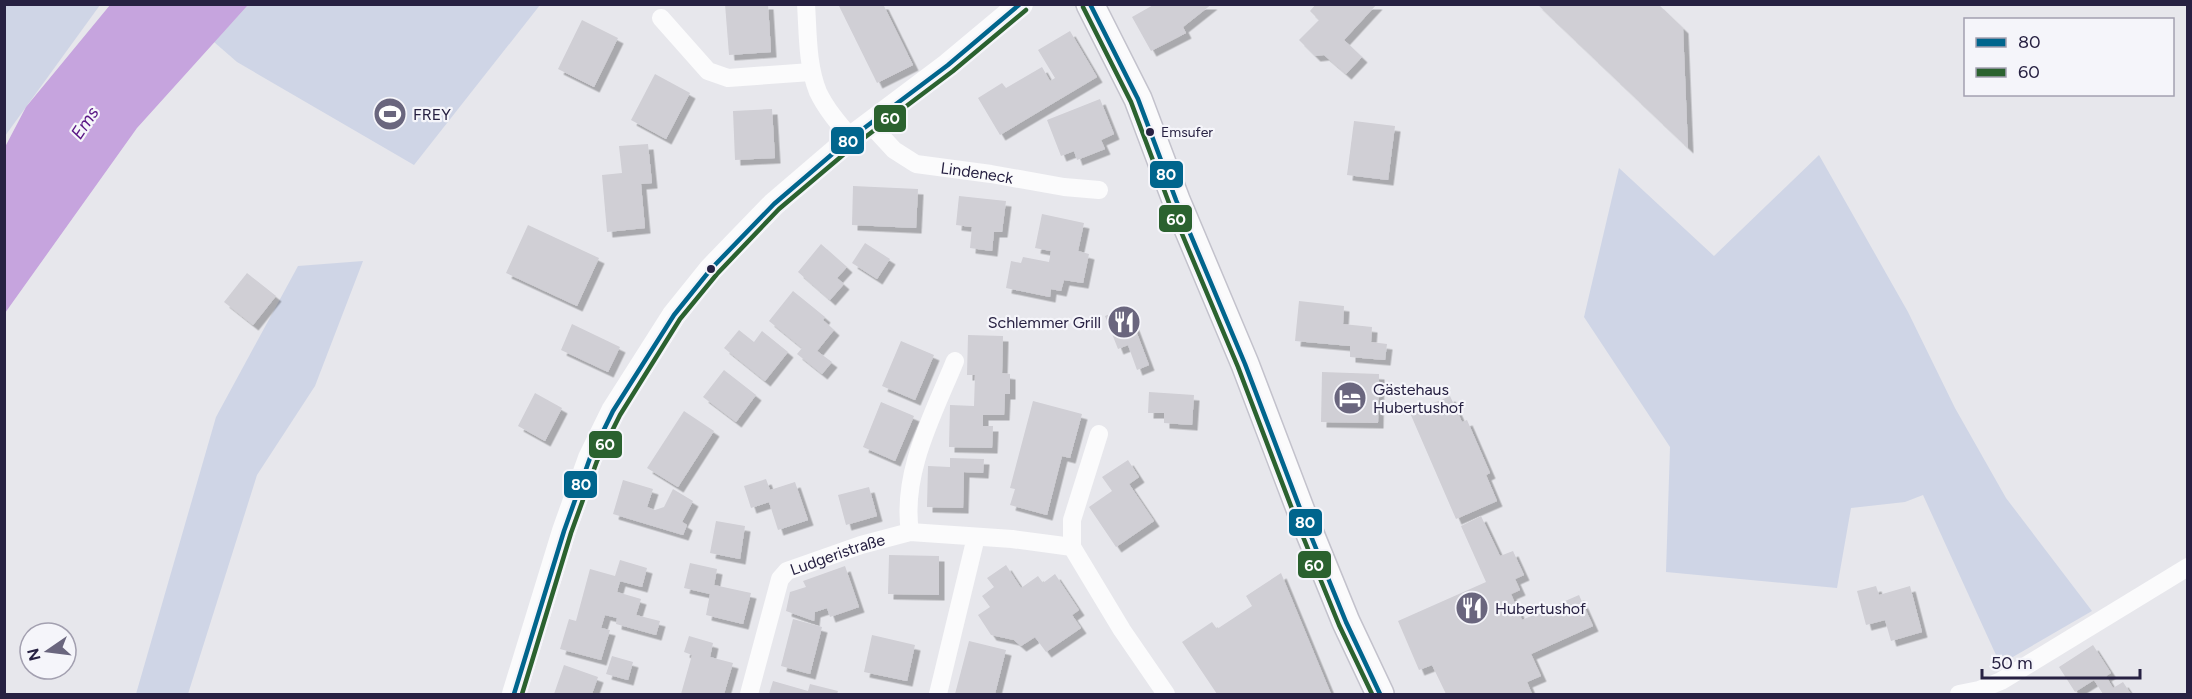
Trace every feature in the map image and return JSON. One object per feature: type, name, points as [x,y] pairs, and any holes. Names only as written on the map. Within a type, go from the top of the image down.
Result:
[{"type":"main road","points":[[1090,4],[1138,99],[1176,200],[1249,374],[1304,519],[1346,622],[1380,694]]},
{"type":"street","name":"Lindeneck","points":[[806,4],[811,72],[819,93],[827,107],[861,131],[916,164],[1064,187],[1099,190]]},
{"type":"street","points":[[514,694],[582,478],[624,393],[674,315],[711,269],[774,204],[861,131],[948,65],[1021,4]]},
{"type":"street","points":[[661,18],[708,71],[728,78],[811,72]]},
{"type":"street","points":[[910,532],[907,510],[919,449],[955,361]]},
{"type":"street","points":[[1099,434],[1072,520],[1072,548],[1122,630],[1166,694]]},
{"type":"street","name":"Ludgeristraße","points":[[748,694],[780,579],[787,571],[861,545],[910,532],[1011,539],[1072,548]]},
{"type":"street","points":[[938,694],[976,537]]},
{"type":"street","points":[[1959,694],[2004,688],[2187,567]]},
{"type":"shaded area","points":[[4,5],[100,5],[5,136]]},
{"type":"shaded area","name":"FREY","points":[[248,5],[540,5],[414,165],[237,62],[214,42]]},
{"type":"shaded area","points":[[1819,155],[1908,312],[1955,408],[2006,498],[2092,611],[2011,658],[1996,655],[1923,495],[1905,502],[1851,508],[1837,588],[1666,572],[1670,447],[1584,317],[1619,168],[1714,256]]},
{"type":"shaded area","points":[[363,261],[315,386],[257,475],[188,694],[136,694],[216,417],[298,266]]},
{"type":"water","name":"Ems","points":[[110,5],[248,5],[137,128],[5,313],[5,147],[26,107]]},
{"type":"building","points":[[725,4],[768,4],[771,52],[729,55]]},
{"type":"building","points":[[838,4],[883,4],[913,65],[877,83]]},
{"type":"building","points":[[1155,4],[1212,4],[1183,27],[1186,33],[1151,51],[1132,17]]},
{"type":"building","points":[[1316,4],[1377,4],[1344,40],[1362,57],[1346,74],[1324,55],[1315,56],[1299,40],[1319,20],[1310,11]]},
{"type":"building","points":[[1537,4],[1658,4],[1683,28],[1688,148]]},
{"type":"building","points":[[582,20],[618,38],[594,87],[558,69]]},
{"type":"building","points":[[1070,31],[1097,77],[1000,135],[978,98],[1002,83],[1006,88],[1042,67],[1050,81],[1055,78],[1038,50]]},
{"type":"building","points":[[655,74],[690,93],[666,139],[631,120]]},
{"type":"building","points":[[1100,99],[1114,134],[1101,140],[1105,149],[1077,160],[1074,151],[1061,156],[1047,120]]},
{"type":"building","points":[[772,109],[775,158],[735,160],[733,111]]},
{"type":"building","points":[[1354,121],[1395,126],[1388,180],[1347,175]]},
{"type":"building","points":[[648,144],[652,183],[641,184],[645,228],[607,232],[602,175],[622,173],[619,146]]},
{"type":"building","points":[[853,186],[918,189],[916,228],[852,225]]},
{"type":"building","points":[[959,196],[1006,201],[1002,232],[994,232],[992,251],[970,248],[972,227],[956,225]]},
{"type":"building","points":[[1042,214],[1084,223],[1078,251],[1089,254],[1083,283],[1064,280],[1061,291],[1051,289],[1050,297],[1006,288],[1011,261],[1021,263],[1023,257],[1049,262],[1051,251],[1035,248]]},
{"type":"building","points":[[528,225],[599,258],[577,306],[506,273]]},
{"type":"building","points":[[865,243],[890,259],[877,279],[852,263]]},
{"type":"building","points":[[821,244],[847,267],[837,278],[844,284],[830,300],[798,272]]},
{"type":"building","points":[[247,273],[276,296],[253,325],[224,302]]},
{"type":"building","points":[[793,291],[825,317],[823,320],[834,330],[817,351],[832,362],[822,374],[797,354],[802,348],[769,321]]},
{"type":"building","points":[[1299,301],[1344,306],[1343,324],[1372,327],[1371,342],[1387,344],[1385,360],[1350,357],[1350,346],[1295,341]]},
{"type":"building","points":[[1127,307],[1149,365],[1137,370],[1128,345],[1118,349],[1105,316]]},
{"type":"building","points":[[572,324],[620,347],[608,372],[561,350]]},
{"type":"building","points":[[739,330],[754,342],[762,331],[788,352],[765,381],[724,348]]},
{"type":"building","points":[[968,335],[1003,336],[1002,373],[1010,374],[1010,394],[1005,394],[1004,415],[983,415],[983,426],[993,426],[992,448],[949,447],[950,405],[974,406],[975,375],[967,375]]},
{"type":"building","points":[[901,341],[934,355],[915,400],[882,386]]},
{"type":"building","points":[[724,370],[756,395],[736,422],[703,397]]},
{"type":"building","name":"Gästehaus Hubertushof","points":[[1322,372],[1379,374],[1378,423],[1321,422]]},
{"type":"building","points":[[1149,392],[1194,395],[1192,425],[1164,423],[1164,413],[1148,413]]},
{"type":"building","points":[[535,393],[562,408],[545,441],[518,426]]},
{"type":"building","points":[[1450,396],[1462,422],[1467,420],[1490,473],[1486,475],[1497,501],[1456,519],[1410,413]]},
{"type":"building","points":[[1033,401],[1082,414],[1070,458],[1062,456],[1047,515],[1010,505],[1015,489],[1010,488]]},
{"type":"building","points":[[881,402],[914,416],[895,461],[863,447]]},
{"type":"building","points":[[684,411],[714,431],[678,487],[647,468]]},
{"type":"building","points":[[950,458],[984,459],[983,473],[964,472],[963,508],[927,507],[928,466],[950,467]]},
{"type":"building","points":[[1128,460],[1139,477],[1129,484],[1154,521],[1116,547],[1089,507],[1112,491],[1102,477]]},
{"type":"building","points":[[766,479],[770,490],[795,482],[808,520],[778,530],[769,502],[751,508],[744,486]]},
{"type":"building","points":[[623,480],[653,489],[647,507],[655,510],[664,507],[673,489],[693,501],[682,522],[687,525],[683,535],[613,514]]},
{"type":"building","points":[[869,487],[877,516],[846,525],[838,495]]},
{"type":"building","name":"Hubertushof","points":[[1481,516],[1500,556],[1513,551],[1524,575],[1515,579],[1520,590],[1511,594],[1522,620],[1579,595],[1593,626],[1531,654],[1541,676],[1527,682],[1532,694],[1446,694],[1432,665],[1419,670],[1398,621],[1486,582],[1461,526]]},
{"type":"building","points":[[716,521],[745,526],[740,559],[710,553]]},
{"type":"building","points":[[889,555],[939,556],[939,595],[888,594]]},
{"type":"building","points":[[620,560],[647,568],[642,587],[620,581],[617,592],[641,599],[636,615],[660,621],[656,635],[616,624],[617,618],[605,615],[601,628],[610,630],[601,660],[560,649],[569,619],[576,621],[590,569],[615,576]]},
{"type":"building","points":[[690,563],[717,569],[714,585],[751,593],[743,624],[706,615],[710,594],[684,588]]},
{"type":"building","points":[[1006,565],[1021,588],[1038,576],[1043,583],[1055,574],[1079,610],[1072,615],[1081,628],[1046,652],[1035,637],[1021,646],[1014,640],[991,635],[978,615],[990,607],[982,596],[994,587],[987,578]]},
{"type":"building","points":[[845,566],[859,607],[830,617],[827,608],[815,612],[814,621],[786,611],[790,592],[806,587],[803,581]]},
{"type":"building","points":[[1281,573],[1331,694],[1217,694],[1182,642],[1212,622],[1217,629],[1252,606],[1246,596]]},
{"type":"building","points":[[1876,586],[1879,595],[1910,586],[1922,632],[1891,641],[1885,620],[1866,625],[1857,591]]},
{"type":"building","points":[[793,619],[822,627],[810,674],[781,666]]},
{"type":"building","points":[[872,635],[915,645],[907,681],[864,672]]},
{"type":"building","points":[[689,636],[713,643],[710,657],[733,663],[724,694],[681,694],[692,655],[684,652]]},
{"type":"building","points":[[969,641],[1006,650],[995,694],[955,694]]},
{"type":"building","points":[[2093,645],[2111,673],[2106,676],[2113,688],[2123,682],[2131,694],[2103,694],[2094,680],[2075,692],[2059,667]]},
{"type":"building","points":[[612,656],[633,662],[628,680],[606,674]]},
{"type":"building","points":[[564,665],[598,677],[592,694],[554,694]]},
{"type":"building","points":[[773,681],[808,691],[810,684],[838,691],[837,694],[769,694]]},
{"type":"transit line","name":"80","points":[[514,694],[564,531],[590,458],[613,411],[674,315],[711,269],[774,204],[851,138],[948,65],[1020,4]]},
{"type":"transit line","name":"80","points":[[1090,4],[1138,99],[1176,200],[1245,364],[1304,519],[1346,622],[1380,694]]},
{"type":"transit line","name":"60","points":[[1083,7],[1131,102],[1169,203],[1238,367],[1297,522],[1339,625],[1372,694]]},
{"type":"transit line","name":"60","points":[[522,694],[571,533],[597,461],[620,415],[680,319],[717,274],[779,209],[856,144],[953,71],[1026,10]]},
{"type":"place","name":"FREY","points":[[390,114]]},
{"type":"place","name":"Emsufer","points":[[1150,132]]},
{"type":"place","name":"Schlemmer Grill","points":[[1124,322]]},
{"type":"place","name":"Gästehaus Hubertushof","points":[[1350,398]]},
{"type":"place","name":"Hubertushof","points":[[1472,608]]}]
